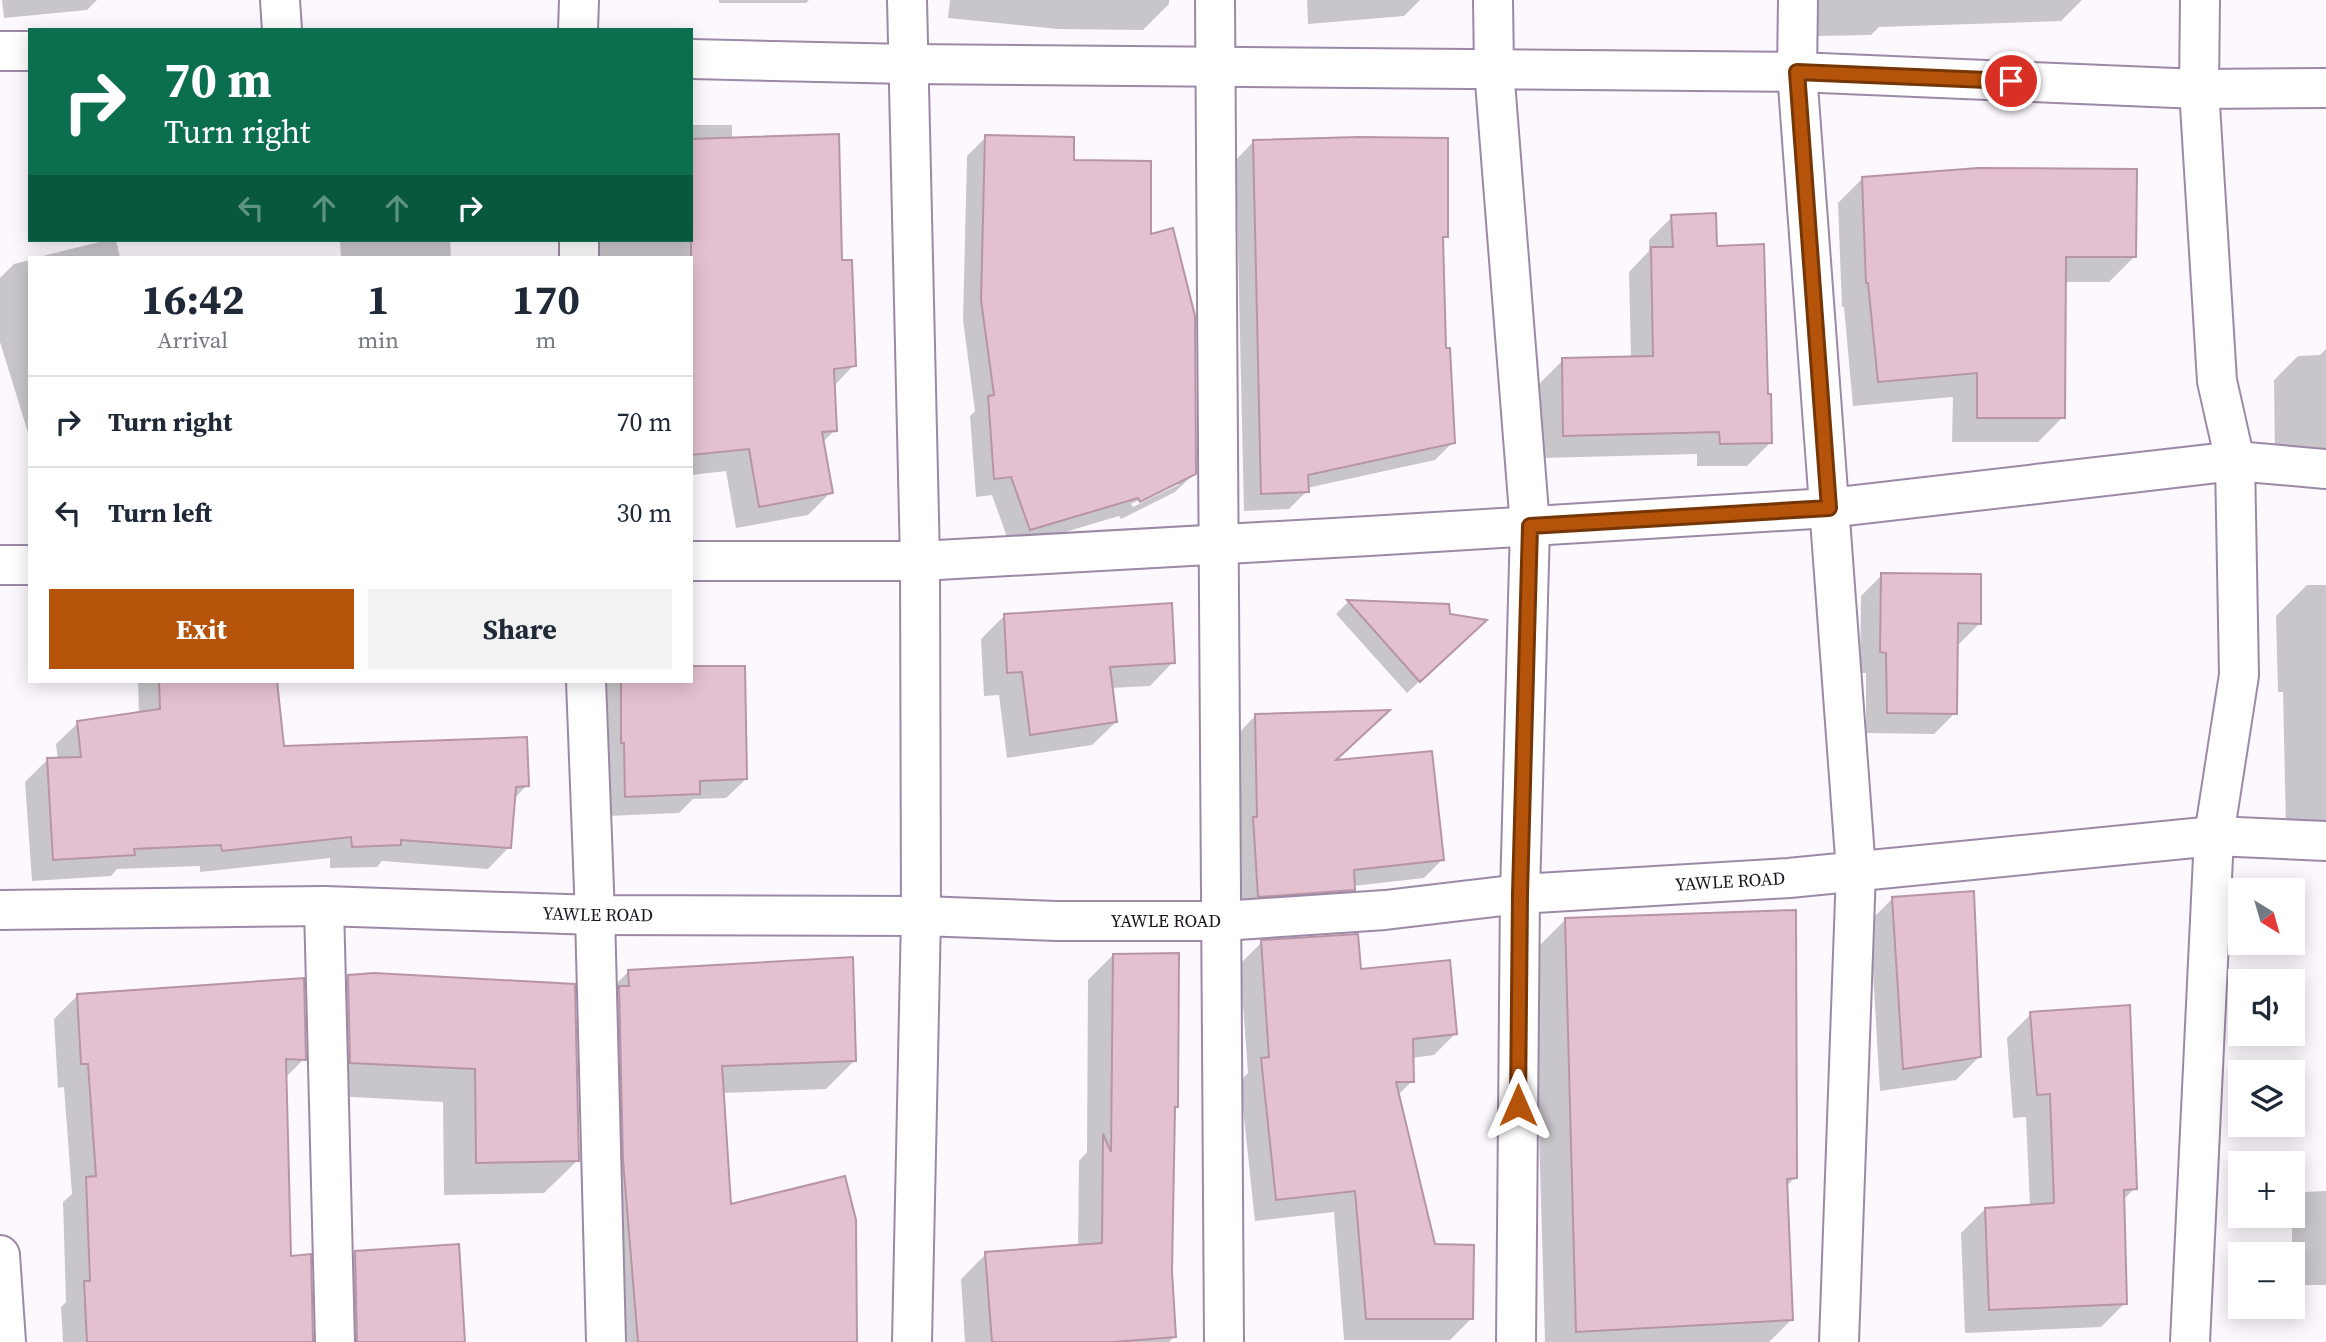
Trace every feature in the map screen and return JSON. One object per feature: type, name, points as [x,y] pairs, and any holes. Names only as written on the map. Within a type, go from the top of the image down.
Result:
[{"type":"street","points":[[280,0],[282,28]]},
{"type":"street","points":[[578,28],[579,0]]},
{"type":"street","points":[[907,0],[920,561],[921,916],[912,1342]]},
{"type":"street","points":[[1215,0],[1224,1342]]},
{"type":"street","points":[[1493,0],[1494,69],[1530,526],[1520,894],[1516,1342]]},
{"type":"street","points":[[1798,0],[1797,72],[1856,871],[1839,1342]]},
{"type":"street","points":[[2190,1342],[2214,836],[2239,675],[2235,461],[2217,381],[2199,89],[2200,0]]},
{"type":"street","points":[[0,51],[28,51]]},
{"type":"street","points":[[693,59],[908,64],[1797,72],[2199,89],[2326,88]]},
{"type":"street","points":[[693,561],[920,561],[1218,545],[1829,508],[2235,461],[2326,469]]},
{"type":"street","points":[[0,565],[28,565]]},
{"type":"street","points":[[586,683],[606,1342]]},
{"type":"street","name":"YAWLE ROAD","points":[[0,910],[324,906],[595,915],[921,916],[1056,921],[1222,921],[1385,910],[1520,894],[1789,878],[2214,836],[2326,841]]},
{"type":"street","points":[[324,906],[335,1342]]},
{"type":"street","points":[[0,1255],[6,1342]]},
{"type":"building","points":[[839,134],[842,260],[852,260],[856,366],[834,369],[837,431],[822,432],[833,493],[759,507],[749,449],[693,455],[693,139]]},
{"type":"building","points":[[985,135],[1074,137],[1074,160],[1151,161],[1151,234],[1173,228],[1195,316],[1196,474],[1140,502],[1138,498],[1030,530],[1011,477],[994,479],[988,396],[994,395],[981,300]]},
{"type":"building","points":[[1448,138],[1448,237],[1443,237],[1446,348],[1450,348],[1455,443],[1308,475],[1309,492],[1261,494],[1253,140]]},
{"type":"building","points":[[1978,168],[2137,169],[2136,257],[2066,257],[2065,418],[1977,418],[1977,373],[1878,382],[1866,283],[1862,177]]},
{"type":"building","points":[[1716,213],[1717,246],[1764,244],[1772,443],[1720,444],[1719,432],[1563,436],[1562,358],[1653,356],[1651,247],[1673,247],[1671,215]]},
{"type":"building","points":[[1881,573],[1981,574],[1981,624],[1958,623],[1957,714],[1887,713],[1886,653],[1880,652]]},
{"type":"building","points":[[1347,600],[1449,604],[1450,614],[1487,620],[1420,682]]},
{"type":"building","points":[[1172,603],[1175,663],[1110,667],[1117,722],[1030,735],[1022,672],[1007,673],[1004,614]]},
{"type":"building","points":[[693,666],[745,666],[747,779],[700,781],[700,794],[625,797],[624,743],[621,743],[621,683],[693,683]]},
{"type":"building","points":[[159,683],[277,683],[284,746],[527,737],[529,786],[516,787],[511,848],[401,840],[401,845],[352,847],[351,837],[222,851],[221,845],[134,849],[135,855],[53,860],[47,758],[81,757],[77,721],[160,709]]},
{"type":"building","points":[[1390,710],[1336,760],[1432,751],[1444,860],[1354,870],[1355,890],[1258,897],[1253,817],[1257,817],[1255,714]]},
{"type":"building","points":[[1974,891],[1981,1057],[1903,1069],[1892,897]]},
{"type":"building","points":[[1796,910],[1797,1178],[1787,1179],[1793,1320],[1576,1332],[1565,918]]},
{"type":"building","points":[[1358,934],[1361,969],[1450,960],[1457,1034],[1413,1039],[1414,1082],[1396,1082],[1435,1244],[1474,1245],[1473,1319],[1366,1319],[1355,1191],[1276,1200],[1261,1058],[1269,1057],[1261,940]]},
{"type":"building","points":[[1179,953],[1178,1107],[1175,1107],[1172,1271],[1176,1337],[1114,1342],[992,1342],[985,1252],[1102,1243],[1103,1134],[1111,1152],[1113,954]]},
{"type":"building","points":[[853,957],[856,1061],[722,1066],[731,1204],[845,1176],[856,1220],[857,1342],[638,1342],[623,1160],[619,986],[629,986],[628,970]]},
{"type":"building","points":[[374,973],[575,984],[579,1161],[476,1163],[475,1069],[350,1063],[348,975]]},
{"type":"building","points":[[304,978],[306,1060],[286,1059],[291,1256],[311,1254],[313,1342],[87,1342],[84,1281],[90,1281],[86,1177],[96,1176],[88,1064],[81,1064],[77,994]]},
{"type":"building","points":[[2130,1005],[2137,1189],[2124,1190],[2127,1304],[1989,1310],[1985,1208],[2054,1203],[2050,1094],[2037,1095],[2030,1012]]},
{"type":"building","points":[[459,1244],[465,1342],[357,1342],[355,1251]]},
{"type":"route","points":[[1518,1105],[1520,894],[1530,526],[1829,508],[1797,72],[2011,81]]}]
